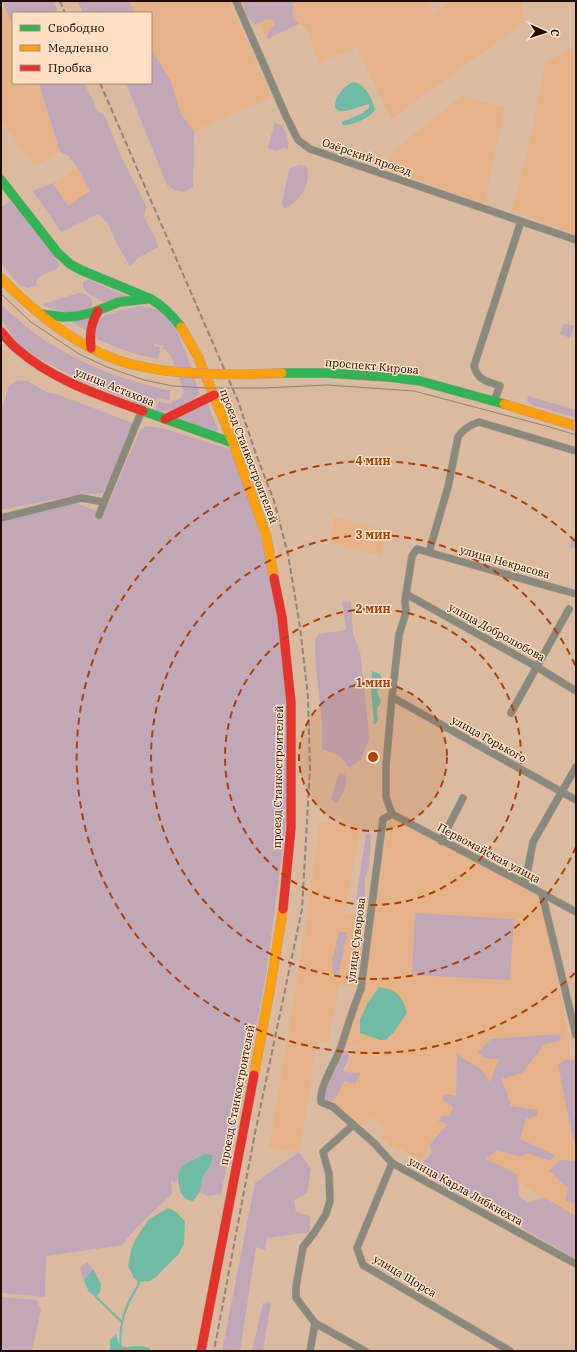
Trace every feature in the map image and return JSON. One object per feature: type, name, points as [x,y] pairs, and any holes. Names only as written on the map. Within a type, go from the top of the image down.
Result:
[{"type":"main road","points":[[1,180],[58,253],[70,264],[151,299]]},
{"type":"main road","points":[[1,278],[16,294],[38,313],[61,330],[91,348]]},
{"type":"main road","points":[[38,313],[67,317],[77,316],[98,311],[120,302],[136,299],[151,299]]},
{"type":"main road","name":"проезд Станкостроителей","points":[[151,299],[171,314],[182,328],[198,357],[233,443],[266,535],[282,617],[291,703],[292,828],[280,928],[270,989],[201,1351]]},
{"type":"main road","points":[[91,348],[89,339],[90,329],[93,319],[98,311]]},
{"type":"main road","name":"улица Астахова","points":[[2,334],[29,359],[79,387],[233,443]]},
{"type":"main road","name":"проспект Кирова","points":[[91,348],[118,360],[178,373],[243,375],[325,373],[420,381],[494,401],[576,426]]},
{"type":"main road","points":[[165,419],[214,395]]},
{"type":"street","name":"Озёрский проезд","points":[[236,1],[286,116],[298,140],[310,149],[576,240]]},
{"type":"street","points":[[494,401],[500,386],[479,378],[476,374],[474,366],[521,221]]},
{"type":"street","points":[[99,514],[142,410]]},
{"type":"street","points":[[383,819],[392,814],[386,797],[386,766],[399,635],[406,612],[406,594],[412,556],[417,549],[429,552],[448,487],[458,437],[461,431],[479,422],[576,451]]},
{"type":"street","points":[[1,518],[81,498],[104,502]]},
{"type":"street","name":"улица Некрасова","points":[[429,552],[576,594]]},
{"type":"street","name":"улица Добролюбова","points":[[406,594],[537,666],[576,691]]},
{"type":"street","points":[[511,713],[569,609]]},
{"type":"street","name":"улица Горького","points":[[392,698],[576,800]]},
{"type":"street","points":[[525,884],[533,842],[576,767]]},
{"type":"street","name":"улица Суворова","points":[[354,1125],[333,1107],[321,1102],[320,1096],[342,1046],[352,1011],[361,989],[386,797]]},
{"type":"street","points":[[441,841],[463,798]]},
{"type":"street","name":"Первомайская улица","points":[[392,814],[576,912]]},
{"type":"street","points":[[542,894],[576,1035]]},
{"type":"street","points":[[354,1125],[323,1152],[329,1174],[330,1200],[326,1214],[303,1247],[296,1287],[296,1298],[315,1323],[365,1351]]},
{"type":"street","name":"улица Карла Либкнехта","points":[[354,1125],[374,1143],[392,1163],[576,1264]]},
{"type":"street","name":"улица Щорса","points":[[392,1163],[357,1248],[363,1265],[510,1351]]},
{"type":"street","points":[[310,1351],[315,1323]]},
{"type":"shaded area","points":[[2,1],[12,23],[12,84],[39,84],[60,152],[34,166],[1,119]]},
{"type":"shaded area","points":[[2,1],[54,1],[59,12],[12,12],[12,23]]},
{"type":"shaded area","points":[[78,1],[129,1],[134,12],[83,12]]},
{"type":"shaded area","points":[[129,1],[229,1],[271,97],[194,131],[181,114],[170,79],[152,51],[152,12],[134,12]]},
{"type":"shaded area","points":[[243,1],[294,1],[292,17],[299,24],[267,39],[268,31],[275,24],[273,19],[265,20],[254,25],[246,14]]},
{"type":"shaded area","points":[[248,1],[427,1],[433,14],[450,1],[522,1],[524,23],[391,119],[357,47],[319,63],[306,27],[299,24],[267,39]]},
{"type":"shaded area","points":[[576,46],[576,234],[512,211],[533,128],[545,63]]},
{"type":"shaded area","points":[[152,51],[170,79],[181,114],[194,131],[193,187],[184,192],[174,190],[167,185],[126,84],[152,84]]},
{"type":"shaded area","points":[[39,84],[85,84],[97,111],[105,116],[120,154],[146,206],[144,217],[158,247],[138,258],[130,266],[117,244],[108,223],[98,214],[61,232],[33,191],[53,183],[68,206],[90,191],[78,168],[68,155],[60,152]]},
{"type":"shaded area","points":[[463,95],[505,108],[484,203],[383,168],[393,152]]},
{"type":"shaded area","points":[[275,121],[277,125],[280,124],[286,133],[288,140],[288,151],[285,147],[277,151],[268,148]]},
{"type":"shaded area","points":[[299,165],[307,166],[308,173],[306,186],[300,197],[284,209],[282,203],[289,169]]},
{"type":"shaded area","points":[[78,168],[90,191],[68,206],[53,183]]},
{"type":"shaded area","points":[[11,201],[24,213],[59,264],[58,268],[41,276],[36,281],[37,285],[28,288],[21,286],[1,264],[1,207]]},
{"type":"shaded area","points":[[89,279],[126,296],[105,302],[90,295],[84,289],[83,282]]},
{"type":"shaded area","points":[[78,293],[88,296],[92,302],[90,308],[82,313],[61,312],[43,304]]},
{"type":"shaded area","points":[[1,305],[37,335],[77,359],[122,378],[169,390],[170,400],[157,398],[154,406],[149,405],[148,408],[80,380],[38,358],[21,346],[10,333],[1,319]]},
{"type":"shaded area","points":[[138,306],[156,309],[165,315],[171,321],[181,340],[200,394],[179,408],[167,411],[155,410],[158,402],[172,404],[172,401],[180,398],[184,392],[173,361],[167,351],[163,348],[164,345],[154,344],[154,346],[160,347],[159,356],[157,359],[127,351],[97,339],[96,328],[101,317]]},
{"type":"shaded area","points":[[89,318],[88,332],[67,319]]},
{"type":"shaded area","points":[[564,323],[574,326],[570,338],[560,334]]},
{"type":"shaded area","points":[[18,380],[28,381],[48,393],[56,394],[133,423],[103,493],[71,496],[1,510],[1,412],[9,386]]},
{"type":"shaded area","points":[[528,396],[576,410],[576,418],[533,405],[527,401]]},
{"type":"shaded area","points":[[203,403],[208,405],[218,430],[214,432],[177,419]]},
{"type":"shaded area","points":[[146,426],[162,428],[235,451],[265,551],[279,621],[285,689],[288,758],[287,815],[266,976],[252,1049],[244,1047],[240,1063],[246,1072],[221,1194],[208,1196],[200,1192],[203,1176],[210,1167],[213,1155],[204,1154],[180,1171],[175,1183],[171,1179],[172,1194],[137,1227],[122,1245],[46,1256],[45,1297],[1,1293],[1,522],[76,503],[97,511],[97,516],[105,512],[140,430]]},
{"type":"shaded area","points":[[334,517],[386,531],[382,556],[330,542]]},
{"type":"shaded area","points":[[573,536],[576,537],[576,549],[569,547]]},
{"type":"shaded area","points":[[342,601],[351,602],[353,635],[360,651],[369,740],[361,760],[349,768],[340,756],[322,749],[322,718],[315,656],[315,639],[319,634],[346,630]]},
{"type":"shaded area","points":[[339,773],[346,776],[346,784],[342,795],[335,804],[331,799]]},
{"type":"shaded area","points":[[395,819],[409,825],[541,899],[564,1012],[570,1054],[574,1058],[576,1067],[576,1216],[435,1134],[422,1160],[381,1139],[385,1128],[374,1117],[363,1126],[331,1101],[358,1046],[346,1045],[348,1040],[346,1037],[363,989],[389,821]]},
{"type":"shaded area","points":[[320,822],[360,827],[345,913],[359,916],[357,930],[364,931],[356,988],[339,985],[328,1043],[317,1041],[299,1152],[269,1148],[306,927]]},
{"type":"shaded area","points":[[369,833],[371,836],[369,868],[365,877],[365,898],[356,900],[366,835]]},
{"type":"shaded area","points":[[415,913],[514,919],[510,980],[412,975]]},
{"type":"shaded area","points":[[339,932],[347,932],[339,974],[333,973],[332,961]]},
{"type":"shaded area","points":[[559,1034],[561,1041],[545,1044],[522,1073],[502,1079],[511,1106],[537,1110],[538,1116],[526,1119],[520,1139],[555,1155],[550,1161],[527,1153],[521,1157],[497,1150],[486,1159],[517,1174],[519,1196],[527,1203],[544,1197],[576,1216],[576,1259],[509,1220],[506,1211],[497,1212],[428,1173],[421,1165],[432,1152],[430,1144],[448,1124],[438,1121],[442,1116],[450,1116],[453,1107],[442,1099],[444,1094],[456,1096],[457,1054],[482,1070],[490,1082],[499,1059],[484,1058],[478,1052],[491,1039]]},
{"type":"shaded area","points":[[347,1050],[349,1057],[343,1071],[352,1073],[361,1072],[355,1084],[344,1081],[338,1094],[331,1103],[328,1103],[323,1096],[334,1065]]},
{"type":"shaded area","points":[[566,1059],[576,1061],[576,1142],[573,1140],[558,1065]]},
{"type":"shaded area","points":[[299,1152],[311,1169],[307,1193],[294,1200],[296,1212],[310,1216],[310,1232],[267,1238],[265,1250],[256,1247],[240,1351],[222,1351],[255,1183]]},
{"type":"shaded area","points":[[560,1160],[576,1161],[576,1203],[565,1201],[568,1188],[549,1171]]},
{"type":"shaded area","points":[[87,1262],[93,1269],[84,1281],[80,1267]]},
{"type":"shaded area","points":[[1,1297],[36,1300],[41,1309],[32,1351],[1,1351]]},
{"type":"shaded area","points":[[271,1302],[263,1351],[252,1351],[263,1303]]},
{"type":"water","points":[[353,82],[361,85],[365,89],[375,110],[369,116],[360,121],[342,125],[342,122],[363,113],[369,108],[369,104],[343,111],[339,111],[335,108],[336,100],[340,92]]},
{"type":"water","points":[[372,671],[380,674],[383,681],[377,692],[381,702],[377,709],[378,721],[374,725],[371,688]]},
{"type":"water","points":[[379,987],[398,994],[407,1013],[394,1032],[386,1040],[380,1040],[360,1033],[360,1019],[368,1002]]},
{"type":"water","points":[[204,1154],[213,1155],[210,1167],[203,1176],[200,1192],[193,1201],[182,1195],[179,1188],[179,1173],[185,1165]]},
{"type":"water","points":[[168,1208],[176,1212],[185,1221],[184,1244],[178,1255],[157,1276],[150,1281],[139,1282],[134,1278],[128,1266],[131,1250],[135,1240],[148,1220]]},
{"type":"water","points":[[93,1269],[101,1284],[100,1292],[96,1297],[89,1292],[84,1281]]},
{"type":"water","points":[[116,1334],[117,1340],[121,1346],[144,1346],[150,1348],[150,1351],[110,1351],[110,1340]]},
{"type":"waterway","points":[[121,1347],[120,1342],[124,1314],[139,1282]]},
{"type":"waterway","points":[[96,1297],[122,1322]]},
{"type":"tram line","points":[[1,294],[31,322],[79,354],[107,367],[144,380],[173,386],[206,388],[264,388],[327,385],[414,391],[576,435]]},
{"type":"railway","points":[[60,1],[65,12]]},
{"type":"railway","points":[[100,84],[238,401],[274,501],[288,554],[300,627],[308,697],[310,769],[302,909],[255,1133],[214,1351]]},
{"type":"traffic: fast","points":[[1,180],[58,253],[70,264],[151,299],[167,311],[181,327]]},
{"type":"traffic: fast","points":[[40,314],[64,317],[78,316],[94,312],[119,302],[147,299]]},
{"type":"traffic: fast","points":[[282,373],[325,373],[389,377],[420,381],[504,404]]},
{"type":"traffic: fast","points":[[143,411],[233,443]]},
{"type":"traffic: slow","points":[[1,278],[27,303],[69,336],[100,353],[117,360],[159,370]]},
{"type":"traffic: slow","points":[[181,327],[198,357],[233,443],[266,535],[274,578]]},
{"type":"traffic: slow","points":[[159,370],[220,374],[282,373]]},
{"type":"traffic: slow","points":[[504,404],[576,426]]},
{"type":"traffic: slow","points":[[254,1075],[283,909]]},
{"type":"traffic: jam","points":[[91,348],[91,329],[98,311]]},
{"type":"traffic: jam","points":[[1,332],[14,346],[30,359],[60,378],[76,386],[143,411]]},
{"type":"traffic: jam","points":[[165,419],[214,395]]},
{"type":"traffic: jam","points":[[274,578],[282,617],[291,703],[291,828],[283,909]]},
{"type":"traffic: jam","points":[[201,1351],[254,1075]]}]
